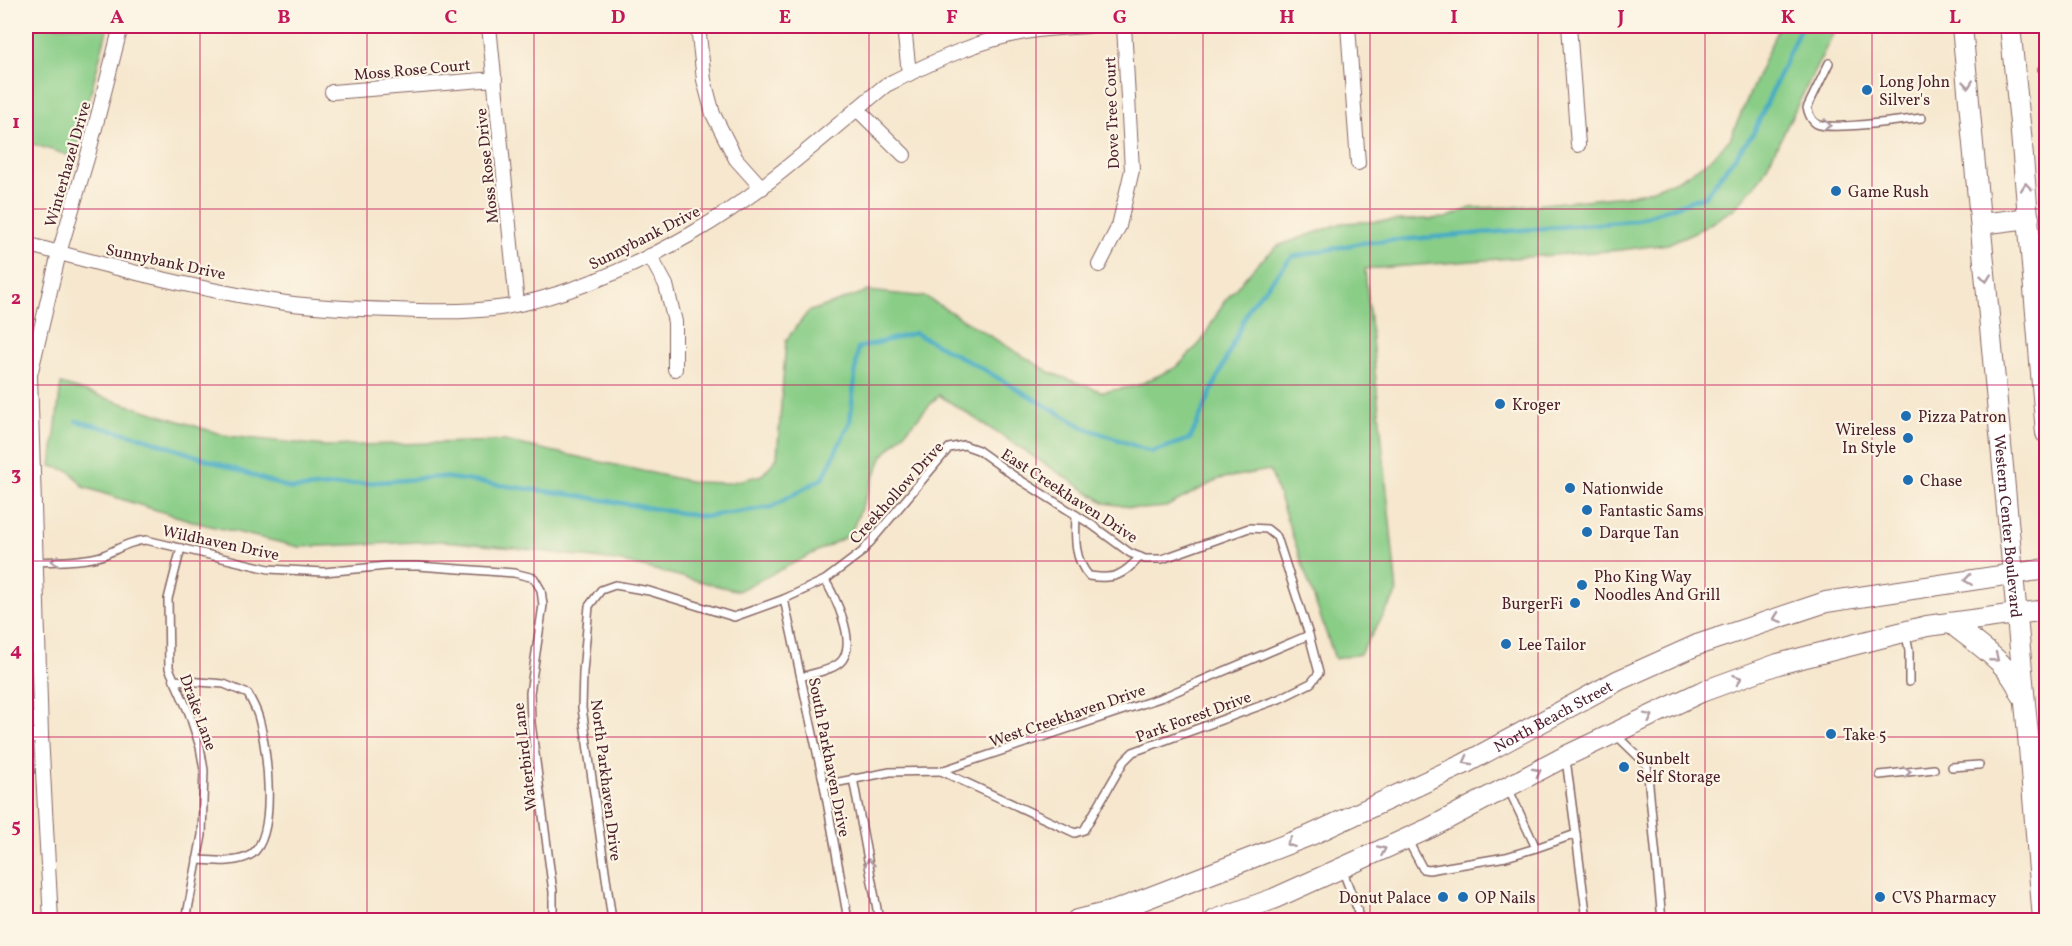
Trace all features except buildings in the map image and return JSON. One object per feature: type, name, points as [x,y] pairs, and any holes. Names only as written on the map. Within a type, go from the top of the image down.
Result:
[{"type":"main road","name":"Western Center Boulevard","points":[[1962,26],[2043,921]]},
{"type":"main road","points":[[2010,26],[2029,218],[2046,433]]},
{"type":"main road","points":[[1981,224],[2029,218]]},
{"type":"main road","name":"North Beach Street","points":[[1077,921],[1114,911],[1311,835],[1464,764],[1619,680],[1697,645],[1826,602],[2046,569]]},
{"type":"main road","points":[[1215,921],[1273,899],[1407,838],[1566,756],[1701,692],[1778,664],[1905,631],[2046,610]]},
{"type":"main road","points":[[1951,623],[1998,659],[2019,688],[2025,704]]},
{"type":"street","name":"Winterhazel Drive","points":[[51,921],[30,563],[30,375],[59,253],[88,154],[121,26]]},
{"type":"street","name":"Moss Rose Drive","points":[[489,26],[517,304]]},
{"type":"street","points":[[698,26],[704,80],[712,114],[736,159],[762,188]]},
{"type":"street","points":[[904,26],[909,74]]},
{"type":"street","name":"Sunnybank Drive","points":[[26,244],[129,272],[285,303],[331,308],[443,312],[504,307],[556,295],[603,279],[694,232],[762,188],[886,85],[963,49],[1003,37],[1036,30],[1088,26]]},
{"type":"street","name":"Dove Tree Court","points":[[1100,265],[1119,226],[1132,170],[1124,26]]},
{"type":"street","points":[[1347,26],[1358,163]]},
{"type":"street","points":[[1569,26],[1578,145]]},
{"type":"street","name":"Moss Rose Court","points":[[332,92],[495,79]]},
{"type":"street","points":[[857,108],[904,155]]},
{"type":"street","points":[[650,256],[666,285],[675,322],[675,369]]},
{"type":"street","points":[[26,737],[40,735]]},
{"type":"street","points":[[532,921],[539,921]]},
{"type":"lane","points":[[1829,63],[1807,108],[1810,118],[1816,124],[1834,126],[1922,118]]},
{"type":"lane","name":"East Creekhaven Drive","points":[[964,444],[978,450],[1130,553],[1140,557],[1162,559],[1249,528],[1267,529],[1277,537],[1309,634]]},
{"type":"lane","name":"Creekhollow Drive","points":[[615,585],[649,591],[734,617],[784,599],[825,580],[862,552],[948,448],[964,444]]},
{"type":"lane","points":[[1076,515],[1075,532],[1080,566],[1089,576],[1102,578],[1117,576],[1126,572],[1140,557]]},
{"type":"lane","name":"Wildhaven Drive","points":[[30,563],[102,556],[134,541],[146,540],[269,569],[324,572],[387,566],[418,566],[514,573],[534,578],[541,590]]},
{"type":"lane","name":"Drake Lane","points":[[181,548],[168,599],[169,668],[189,712],[200,747],[204,770],[202,835],[186,921]]},
{"type":"lane","points":[[801,677],[834,666],[843,659],[846,646],[845,630],[838,603],[825,580]]},
{"type":"lane","name":"North Parkhaven Drive","points":[[612,921],[582,708],[589,606],[601,590],[615,585]]},
{"type":"lane","name":"Waterbird Lane","points":[[541,590],[542,613],[530,693],[531,723],[553,892],[553,912],[549,921]]},
{"type":"lane","name":"South Parkhaven Drive","points":[[784,599],[824,785],[848,921]]},
{"type":"lane","points":[[1905,631],[1909,651],[1909,682]]},
{"type":"lane","name":"West Creekhaven Drive","points":[[824,785],[890,772],[941,771],[1163,696],[1309,634]]},
{"type":"lane","name":"Park Forest Drive","points":[[941,771],[1075,833],[1084,830],[1124,761],[1133,752],[1279,699],[1311,683],[1319,673],[1309,634]]},
{"type":"lane","points":[[174,680],[224,684],[248,694],[259,717],[265,744],[268,780],[267,813],[260,845],[250,855],[233,860],[197,860]]},
{"type":"lane","points":[[1614,734],[1647,765],[1662,921]]},
{"type":"lane","points":[[1566,756],[1587,921]]},
{"type":"lane","points":[[1952,767],[1979,765]]},
{"type":"lane","points":[[1880,775],[1934,769]]},
{"type":"lane","name":"South Parkhaven Drive","points":[[853,778],[878,919]]},
{"type":"lane","points":[[1508,787],[1536,848]]},
{"type":"lane","points":[[1407,838],[1423,869],[1429,870],[1506,857],[1576,834]]},
{"type":"lane","points":[[1341,868],[1357,908],[1359,921]]},
{"type":"lane","points":[[866,921],[878,919]]},
{"type":"green space","points":[[26,26],[108,26],[74,157],[26,142]]},
{"type":"green space","points":[[1779,26],[1837,26],[1761,178],[1735,208],[1705,227],[1668,244],[1621,250],[1365,269],[1397,593],[1360,654],[1335,659],[1270,470],[1219,479],[1166,507],[1142,509],[1105,503],[939,395],[883,456],[850,535],[738,591],[623,562],[444,541],[299,547],[202,524],[84,487],[70,471],[51,466],[61,384],[227,436],[324,446],[505,441],[693,482],[729,483],[762,475],[777,458],[786,340],[808,312],[868,291],[926,297],[1051,373],[1103,392],[1136,386],[1177,367],[1201,342],[1224,302],[1256,265],[1278,246],[1342,223],[1446,218],[1471,208],[1513,207],[1625,196],[1645,192],[1682,178],[1709,160],[1730,139]]},
{"type":"waterway","points":[[76,421],[141,437],[292,489],[442,477],[573,495],[704,517],[771,507],[823,478],[850,422],[858,348],[915,333],[1083,427],[1152,452],[1190,439],[1250,306],[1292,257],[1361,243],[1633,221],[1705,196],[1754,132],[1801,26]]},
{"type":"place","name":"Long John Silver's","points":[[1867,90]]},
{"type":"place","name":"Game Rush","points":[[1836,191]]},
{"type":"place","name":"Kroger","points":[[1500,404]]},
{"type":"place","name":"Pizza Patron","points":[[1906,416]]},
{"type":"place","name":"Wireless In Style","points":[[1908,438]]},
{"type":"place","name":"Chase","points":[[1908,480]]},
{"type":"place","name":"Nationwide","points":[[1570,488]]},
{"type":"place","name":"Fantastic Sams","points":[[1587,510]]},
{"type":"place","name":"Darque Tan","points":[[1587,532]]},
{"type":"place","name":"Pho King Way Noodles And Grill","points":[[1582,585]]},
{"type":"place","name":"BurgerFi","points":[[1575,603]]},
{"type":"place","name":"Lee Tailor","points":[[1506,644]]},
{"type":"place","name":"Take 5","points":[[1831,734]]},
{"type":"place","name":"Sunbelt Self Storage","points":[[1624,767]]},
{"type":"place","name":"Donut Palace","points":[[1443,897]]},
{"type":"place","name":"OP Nails","points":[[1463,897]]},
{"type":"place","name":"CVS Pharmacy","points":[[1880,897]]}]
